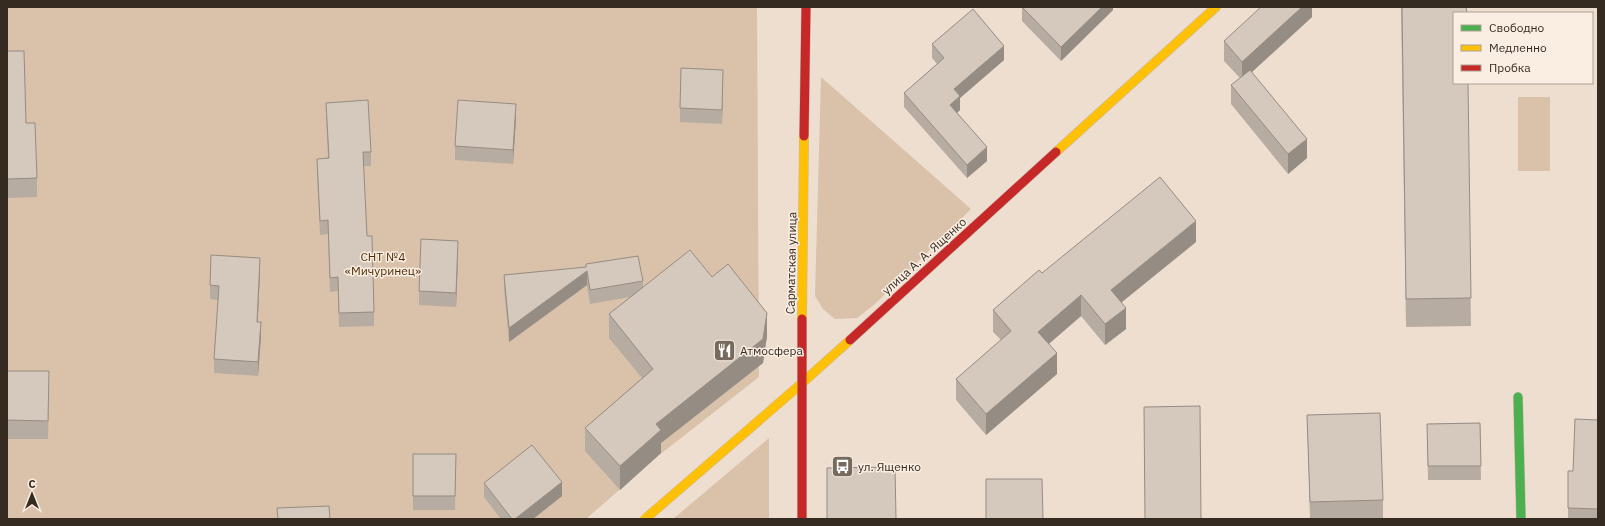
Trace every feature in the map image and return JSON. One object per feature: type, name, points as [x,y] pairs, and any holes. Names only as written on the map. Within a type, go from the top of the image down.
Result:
[{"type":"street","name":"Сарматская улица","points":[[802,519],[801,384],[806,7]]},
{"type":"street","name":"улица А. А. Ященко","points":[[645,519],[801,384],[1216,7]]},
{"type":"street","points":[[1518,397],[1521,519]]},
{"type":"green space","name":"СНТ №4 «Мичуринец»","points":[[7,7],[757,7],[759,377],[658,456],[586,519],[7,519]]},
{"type":"green space","points":[[821,77],[971,209],[875,304],[857,318],[835,319],[823,309],[815,296]]},
{"type":"green space","points":[[1518,97],[1550,97],[1550,171],[1518,171]]},
{"type":"green space","points":[[769,438],[769,519],[673,519]]},
{"type":"building","points":[[1022,7],[1102,7],[1061,47]]},
{"type":"building","points":[[1261,7],[1302,7],[1242,62],[1224,41]]},
{"type":"building","points":[[1402,7],[1466,7],[1467,12],[1453,12],[1453,84],[1468,84],[1471,298],[1406,299]]},
{"type":"building","points":[[973,9],[1004,46],[954,89],[960,96],[950,105],[987,147],[967,165],[904,93],[944,58],[932,44]]},
{"type":"building","points":[[7,51],[24,51],[26,123],[35,123],[37,178],[7,179]]},
{"type":"building","points":[[681,68],[723,70],[722,110],[680,108]]},
{"type":"building","points":[[1250,70],[1307,139],[1288,154],[1231,85]]},
{"type":"building","points":[[368,100],[371,152],[363,152],[367,236],[372,236],[374,312],[339,313],[338,277],[330,278],[328,220],[320,221],[317,159],[329,158],[326,103]]},
{"type":"building","points":[[458,100],[516,104],[513,150],[455,146]]},
{"type":"building","points":[[1160,177],[1196,221],[1111,290],[1126,308],[1105,324],[1081,295],[1038,332],[1057,353],[986,414],[956,379],[1011,331],[993,310],[1039,270],[1042,273]]},
{"type":"building","points":[[421,239],[458,241],[456,293],[419,291]]},
{"type":"building","points":[[690,250],[712,277],[728,264],[767,313],[763,339],[656,424],[661,430],[620,466],[585,428],[653,369],[609,314]]},
{"type":"building","points":[[211,255],[260,258],[257,322],[261,322],[258,362],[214,359],[219,286],[210,285]]},
{"type":"building","points":[[638,256],[643,281],[590,290],[587,271],[509,328],[504,275],[586,267],[586,264]]},
{"type":"building","points":[[7,371],[49,371],[48,421],[7,420]]},
{"type":"building","points":[[1200,406],[1201,519],[1145,519],[1144,407]]},
{"type":"building","points":[[1380,413],[1383,500],[1310,502],[1307,415]]},
{"type":"building","points":[[1575,419],[1598,420],[1598,509],[1568,508],[1568,471],[1573,471]]},
{"type":"building","points":[[1480,423],[1481,466],[1428,466],[1427,424]]},
{"type":"building","points":[[532,445],[562,482],[515,519],[512,519],[484,483]]},
{"type":"building","points":[[413,454],[456,454],[455,496],[413,496]]},
{"type":"building","points":[[895,467],[896,519],[827,519],[827,468]]},
{"type":"building","points":[[986,479],[1042,479],[1043,519],[986,519]]},
{"type":"building","points":[[329,506],[330,519],[278,519],[277,508]]},
{"type":"traffic: fast","points":[[1518,397],[1521,519]]},
{"type":"traffic: slow","points":[[1056,152],[1216,7]]},
{"type":"traffic: slow","points":[[802,319],[804,136]]},
{"type":"traffic: slow","points":[[645,519],[850,340]]},
{"type":"traffic: jam","points":[[804,136],[806,7]]},
{"type":"traffic: jam","points":[[850,340],[1056,152]]},
{"type":"traffic: jam","points":[[802,319],[802,519]]},
{"type":"place","name":"Атмосфера","points":[[725,350]]},
{"type":"place","name":"ул. Ященко","points":[[842,466]]}]
